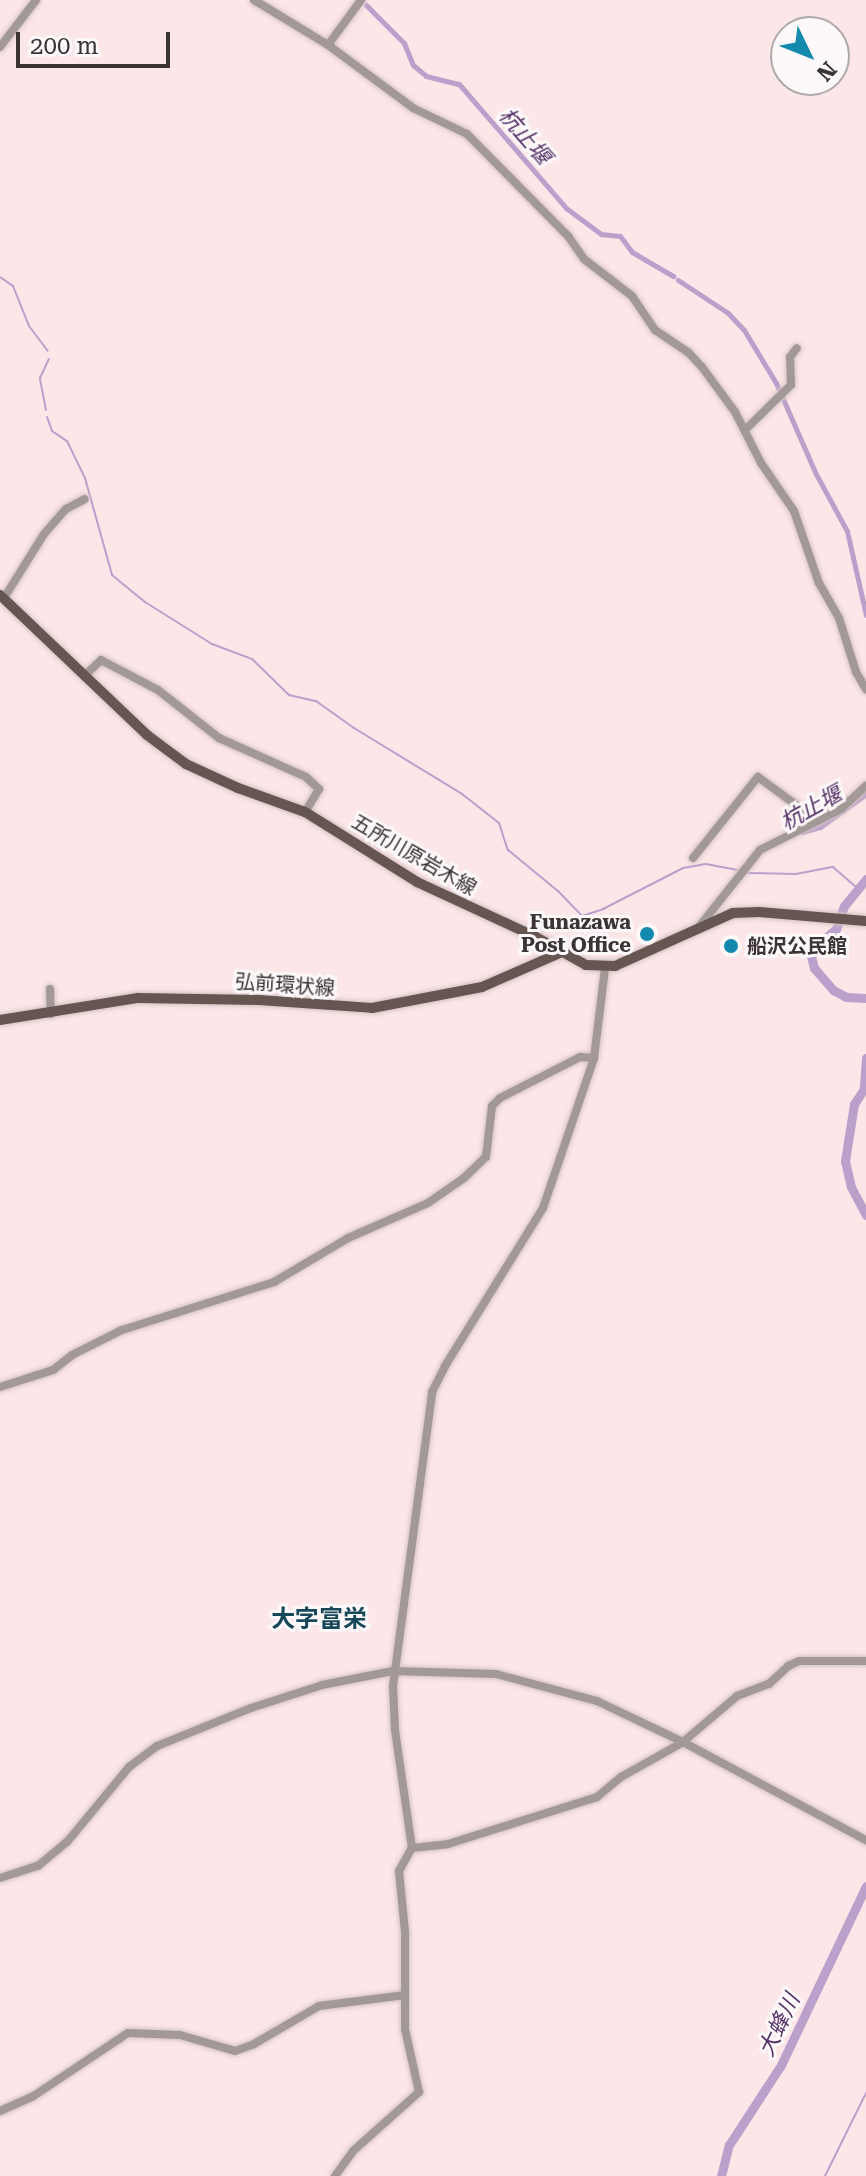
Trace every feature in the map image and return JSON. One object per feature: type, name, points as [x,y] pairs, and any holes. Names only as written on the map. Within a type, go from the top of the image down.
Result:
[{"type":"main road","name":"五所川原岩木線","points":[[2,596],[147,735],[186,764],[238,788],[305,812],[417,882],[536,937],[586,965],[605,968]]},
{"type":"main road","points":[[605,968],[649,953],[698,928],[745,911],[862,921]]},
{"type":"main road","name":"弘前環状線","points":[[0,1020],[138,998],[259,1000],[372,1008],[482,987],[560,953]]},
{"type":"street","points":[[0,47],[36,0]]},
{"type":"street","points":[[254,0],[328,45],[413,108],[467,134],[568,236],[584,259],[632,296],[655,330],[688,352],[745,430],[804,531],[819,583],[839,618],[856,672],[866,689]]},
{"type":"street","points":[[328,45],[361,0]]},
{"type":"street","points":[[745,430],[782,395],[793,380],[790,357],[797,348]]},
{"type":"street","points":[[2,596],[44,534],[66,509],[85,499]]},
{"type":"street","points":[[84,676],[101,660],[158,690],[219,738],[306,777],[319,789],[305,812]]},
{"type":"street","points":[[693,858],[758,777],[818,821]]},
{"type":"street","points":[[698,928],[760,850],[841,809],[866,786]]},
{"type":"street","points":[[335,2176],[353,2151],[419,2092],[405,2029],[405,1932],[399,1871],[412,1848],[395,1730],[393,1671],[432,1392],[543,1208],[594,1058],[605,968]]},
{"type":"street","points":[[50,989],[51,1014]]},
{"type":"street","points":[[0,1387],[53,1370],[72,1355],[122,1330],[274,1282],[348,1238],[428,1203],[464,1178],[486,1157],[492,1106],[500,1098],[580,1057],[594,1058]]},
{"type":"street","points":[[412,1848],[448,1844],[597,1797],[621,1777],[683,1742],[737,1696],[769,1684],[788,1666],[799,1661],[866,1661]]},
{"type":"street","points":[[0,1878],[38,1866],[67,1842],[129,1767],[157,1746],[251,1708],[322,1685],[393,1671],[496,1674],[597,1701],[683,1742],[866,1840]]},
{"type":"street","points":[[0,2111],[32,2097],[128,2033],[180,2035],[235,2051],[266,2038],[319,2006],[405,1995]]},
{"type":"waterway","name":"杭止堰","points":[[366,5],[404,43],[413,65],[426,76],[459,84],[566,208],[601,234],[620,236],[632,252],[673,276]]},
{"type":"waterway","points":[[0,277],[13,286],[29,326],[48,351]]},
{"type":"waterway","name":"杭止堰","points":[[678,280],[728,313],[744,330],[776,383],[816,474],[847,531],[866,615]]},
{"type":"waterway","points":[[46,410],[40,378],[49,359]]},
{"type":"waterway","points":[[47,417],[52,431],[67,441],[85,478],[112,575],[145,602],[212,644],[252,659],[289,695],[316,701],[462,794],[499,823],[508,850],[558,891],[582,916],[603,909],[683,868],[706,864],[737,870]]},
{"type":"waterway","name":"杭止堰","points":[[802,832],[820,827],[866,794]]},
{"type":"waterway","points":[[747,873],[796,874],[833,867],[856,887]]},
{"type":"waterway","name":"大蜂川","points":[[866,879],[844,906],[836,929],[816,946],[811,956],[814,968],[833,990],[846,997],[866,998]]},
{"type":"waterway","name":"大蜂川","points":[[866,1058],[864,1089],[854,1104],[845,1161],[851,1187],[866,1215]]},
{"type":"waterway","name":"大蜂川","points":[[721,2176],[729,2145],[781,2065],[866,1886]]},
{"type":"waterway","points":[[825,2176],[866,2093]]},
{"type":"place","name":"Funazawa Post Office","points":[[647,934]]},
{"type":"place","name":"船沢公民館","points":[[731,946]]},
{"type":"district","name":"大字富栄","points":[[319,1620]]}]
